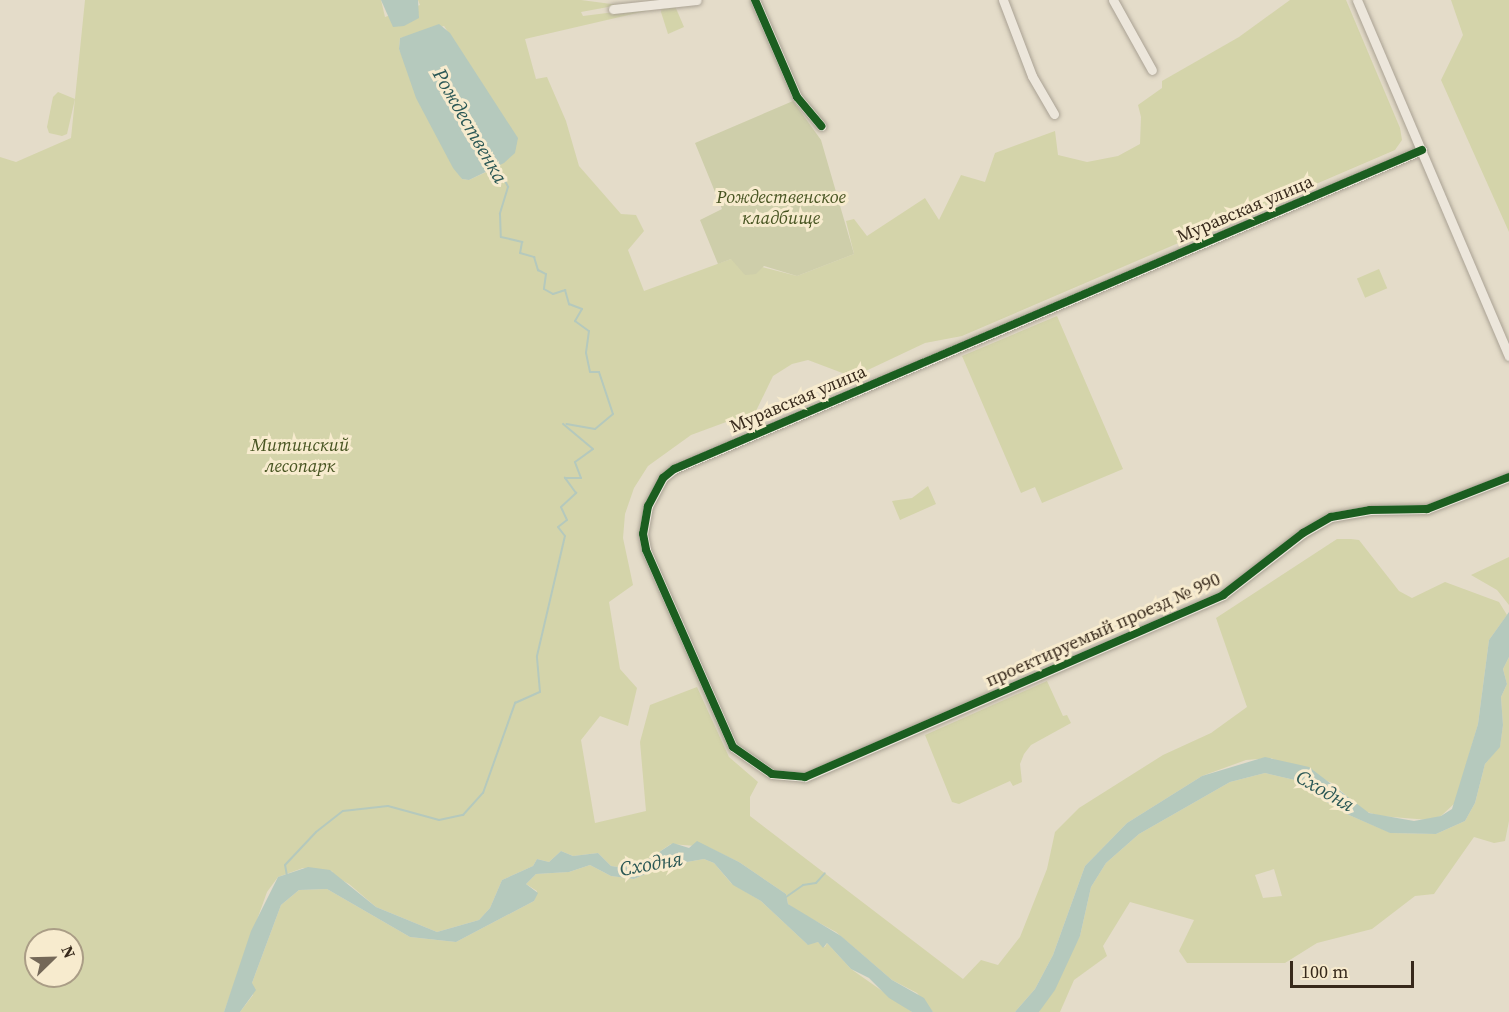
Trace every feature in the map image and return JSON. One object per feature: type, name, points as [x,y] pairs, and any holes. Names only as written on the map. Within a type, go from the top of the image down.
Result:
[{"type":"street","points":[[614,9],[697,0]]},
{"type":"street","points":[[755,0],[797,97],[821,126]]},
{"type":"street","points":[[1003,0],[1032,76],[1054,114]]},
{"type":"street","points":[[1113,0],[1152,70]]},
{"type":"street","points":[[1357,0],[1509,357]]},
{"type":"street","name":"Муравская улица","points":[[936,722],[805,777],[772,774],[733,747],[646,550],[644,520],[654,491],[663,478],[689,462],[1422,150]]},
{"type":"street","name":"проектируемый проезд № 990","points":[[936,722],[1223,595],[1303,533],[1331,517],[1370,510],[1427,509],[1509,477]]},
{"type":"green space","name":"Митинский лесопарк","points":[[85,0],[381,0],[385,17],[420,5],[418,0],[581,0],[619,5],[581,12],[583,16],[647,8],[650,10],[525,39],[536,79],[547,77],[566,121],[579,166],[621,214],[636,215],[644,231],[628,250],[644,291],[731,259],[797,276],[854,254],[846,221],[854,219],[867,236],[925,198],[939,220],[961,175],[985,182],[995,153],[1055,131],[1058,155],[1087,162],[1118,156],[1140,144],[1141,117],[1138,105],[1162,88],[1162,81],[1239,37],[1290,0],[1346,0],[1400,128],[1402,140],[1395,150],[962,336],[925,343],[853,377],[808,360],[792,364],[773,376],[756,411],[691,435],[648,466],[634,488],[625,514],[623,538],[633,585],[609,602],[620,669],[637,688],[628,726],[600,716],[581,740],[595,823],[646,811],[640,742],[650,705],[697,687],[729,757],[758,782],[750,797],[750,816],[963,979],[981,960],[998,965],[1020,937],[1047,869],[1055,832],[1079,808],[1163,755],[1211,733],[1247,707],[1216,618],[1337,539],[1351,539],[1359,540],[1399,591],[1412,598],[1445,582],[1499,602],[1507,615],[1489,640],[1478,724],[1455,803],[1441,816],[1429,820],[1380,816],[1364,811],[1332,783],[1271,758],[1246,760],[1202,776],[1127,823],[1085,866],[1053,955],[1035,989],[1015,1012],[933,1012],[917,993],[892,980],[836,932],[788,904],[786,894],[739,862],[708,847],[671,844],[647,860],[618,867],[611,866],[598,853],[573,856],[561,851],[549,862],[537,859],[533,866],[502,880],[490,908],[479,920],[437,932],[376,907],[349,884],[334,876],[332,871],[303,868],[278,877],[267,892],[224,1012],[0,1012],[0,157],[16,162],[71,138]],"holes":[[[444,26],[490,96],[497,167],[469,180],[462,179],[399,49],[400,38]]]},
{"type":"green space","points":[[1451,0],[1509,0],[1509,232],[1441,80],[1463,35]]},
{"type":"green space","points":[[675,6],[684,27],[668,34],[661,12],[662,7]]},
{"type":"green space","points":[[58,92],[75,99],[67,134],[62,136],[49,133],[47,127],[53,97]]},
{"type":"green space","name":"Рождественское кладбище","points":[[793,101],[821,140],[854,254],[797,276],[764,266],[756,274],[745,275],[731,259],[718,264],[700,220],[722,209],[695,143]]},
{"type":"green space","points":[[1379,269],[1387,288],[1365,298],[1357,278]]},
{"type":"green space","points":[[1057,316],[1123,469],[1042,503],[1035,487],[1021,493],[962,356]]},
{"type":"green space","points":[[928,486],[936,504],[900,520],[892,501],[912,498]]},
{"type":"green space","points":[[1509,557],[1509,605],[1497,590],[1471,575]]},
{"type":"green space","points":[[1509,657],[1509,821],[1505,841],[1494,843],[1474,837],[1434,894],[1415,896],[1372,929],[1317,943],[1285,963],[1187,963],[1179,951],[1194,920],[1130,902],[1103,946],[1107,956],[1074,980],[1060,1012],[1039,1012],[1080,936],[1091,887],[1106,863],[1139,834],[1230,782],[1265,773],[1299,781],[1311,793],[1349,815],[1391,833],[1436,834],[1465,821],[1475,803],[1485,764],[1500,746],[1503,725],[1501,697],[1507,684],[1503,669]],"holes":[[[1274,869],[1282,896],[1263,898],[1255,875]]]},
{"type":"green space","points":[[1047,681],[1063,716],[1067,715],[1071,723],[1031,745],[1020,764],[1022,782],[1013,786],[1010,781],[959,804],[952,802],[925,735]]},
{"type":"green space","points":[[704,859],[714,863],[731,883],[761,901],[807,944],[818,942],[825,947],[827,943],[851,969],[912,1012],[240,1012],[253,995],[252,983],[281,905],[299,890],[327,889],[410,937],[456,942],[534,901],[537,891],[526,884],[536,874],[569,872],[590,865],[611,876],[634,879],[664,866]]},
{"type":"water","points":[[381,0],[418,0],[419,18],[404,26],[393,27]]},
{"type":"water","points":[[439,24],[450,33],[518,138],[515,153],[504,163],[469,180],[462,179],[453,168],[416,98],[399,49],[400,38]]},
{"type":"water","name":"Сходня","points":[[1509,612],[1509,657],[1503,669],[1507,684],[1501,697],[1503,725],[1500,747],[1485,764],[1475,803],[1465,821],[1436,834],[1390,833],[1349,815],[1311,793],[1299,781],[1265,773],[1230,782],[1139,834],[1106,863],[1091,887],[1080,936],[1055,990],[1039,1012],[1015,1012],[1035,989],[1053,955],[1085,866],[1127,823],[1202,776],[1265,757],[1309,767],[1369,813],[1414,821],[1441,816],[1452,809],[1478,724],[1489,640]]},
{"type":"water","name":"Сходня","points":[[697,841],[739,862],[786,894],[788,904],[841,936],[892,980],[924,998],[933,1012],[912,1012],[889,998],[869,978],[851,969],[827,943],[823,948],[818,942],[808,945],[761,901],[733,885],[714,863],[704,859],[664,866],[634,879],[611,876],[590,865],[569,872],[536,874],[526,884],[538,893],[534,901],[456,942],[410,937],[327,889],[299,890],[281,905],[252,983],[256,990],[240,1012],[224,1012],[251,931],[278,877],[308,867],[330,870],[376,907],[437,932],[479,920],[490,908],[502,880],[533,866],[537,859],[549,862],[561,851],[573,856],[598,853],[611,866],[618,867],[647,860],[673,843],[689,848]]},
{"type":"waterway","name":"Рождественка","points":[[496,164],[508,187],[500,214],[501,237],[522,242],[520,253],[534,257],[538,270],[546,274],[544,289],[553,294],[565,290],[569,304],[582,309],[575,321],[589,331],[586,353],[590,372],[599,372],[613,414],[595,429],[566,424]]},
{"type":"waterway","name":"Рождественка","points":[[287,876],[285,865],[316,832],[343,811],[388,806],[439,820],[463,815],[483,793],[515,703],[540,692],[537,656],[565,536],[558,527],[567,520],[561,507],[576,493],[565,478],[581,478],[575,462],[593,449],[563,424]]},
{"type":"waterway","points":[[786,897],[803,885],[816,883],[825,873]]},
{"type":"cycle path","points":[[755,0],[797,97],[821,126]]},
{"type":"cycle path","points":[[1422,150],[674,469],[663,478],[648,506],[643,534],[646,550],[733,747],[772,774],[805,777],[1223,595],[1303,533],[1331,517],[1370,510],[1427,509],[1509,477]]}]
